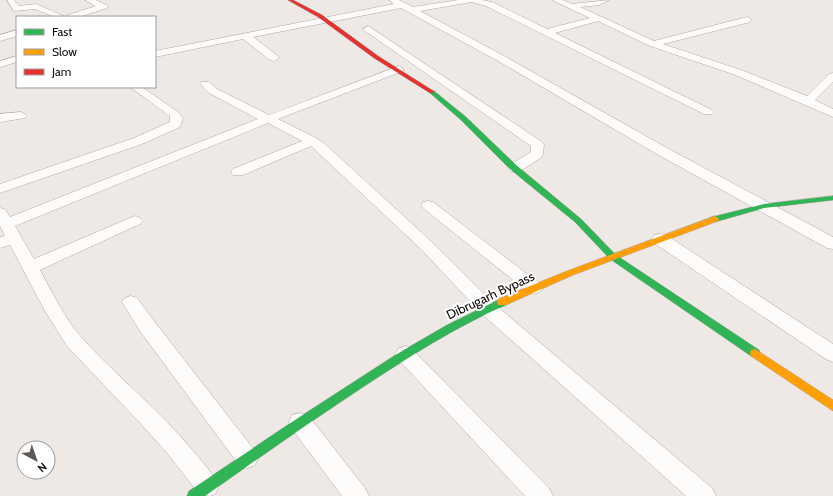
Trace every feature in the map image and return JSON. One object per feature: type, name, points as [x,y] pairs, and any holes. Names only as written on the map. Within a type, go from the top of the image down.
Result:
[{"type":"street","points":[[74,16],[104,6],[89,0]]},
{"type":"street","points":[[290,0],[313,11],[367,50],[450,105],[515,168],[606,246],[613,257],[833,406]]},
{"type":"street","points":[[413,10],[471,0],[489,4],[708,112]]},
{"type":"street","points":[[556,0],[599,18],[653,44],[737,72],[808,101],[833,113]]},
{"type":"street","points":[[569,6],[590,4],[605,0]]},
{"type":"street","points":[[10,1],[17,9],[36,6],[60,16]]},
{"type":"street","points":[[156,54],[245,36],[397,2],[502,59],[660,150],[833,244]]},
{"type":"street","points":[[547,32],[599,18]]},
{"type":"street","points":[[653,44],[747,20]]},
{"type":"street","points":[[368,29],[538,145],[537,154],[515,168]]},
{"type":"street","points":[[0,38],[16,33]]},
{"type":"street","points":[[245,36],[274,58]]},
{"type":"street","points":[[201,491],[176,447],[149,416],[74,341],[54,311],[31,267],[5,229],[268,118],[399,70]]},
{"type":"street","points":[[808,101],[833,76]]},
{"type":"street","points":[[205,84],[213,91],[312,141],[420,240],[474,293],[487,308],[704,496]]},
{"type":"street","points":[[0,189],[138,141],[176,124],[177,118],[174,114],[136,88]]},
{"type":"street","points":[[0,118],[21,116]]},
{"type":"street","points":[[238,172],[312,141]]},
{"type":"street","name":"Dibrugarh Bypass","points":[[201,491],[300,422],[405,354],[487,308],[534,288],[707,221],[764,206],[833,198]]},
{"type":"street","points":[[428,205],[534,288]]},
{"type":"street","points":[[31,267],[135,221]]},
{"type":"street","points":[[660,239],[833,354]]},
{"type":"street","points":[[131,302],[147,326],[247,458]]},
{"type":"street","points":[[405,354],[541,496]]},
{"type":"street","points":[[300,422],[357,496]]},
{"type":"traffic: fast","points":[[432,92],[464,119],[513,167],[578,221],[613,257],[755,353]]},
{"type":"traffic: fast","points":[[715,219],[764,206],[833,198]]},
{"type":"traffic: fast","points":[[194,496],[302,421],[400,357],[450,327],[502,302]]},
{"type":"traffic: slow","points":[[502,302],[570,273],[715,219]]},
{"type":"traffic: slow","points":[[755,353],[833,406]]},
{"type":"traffic: jam","points":[[290,0],[320,16],[376,57],[432,92]]}]
